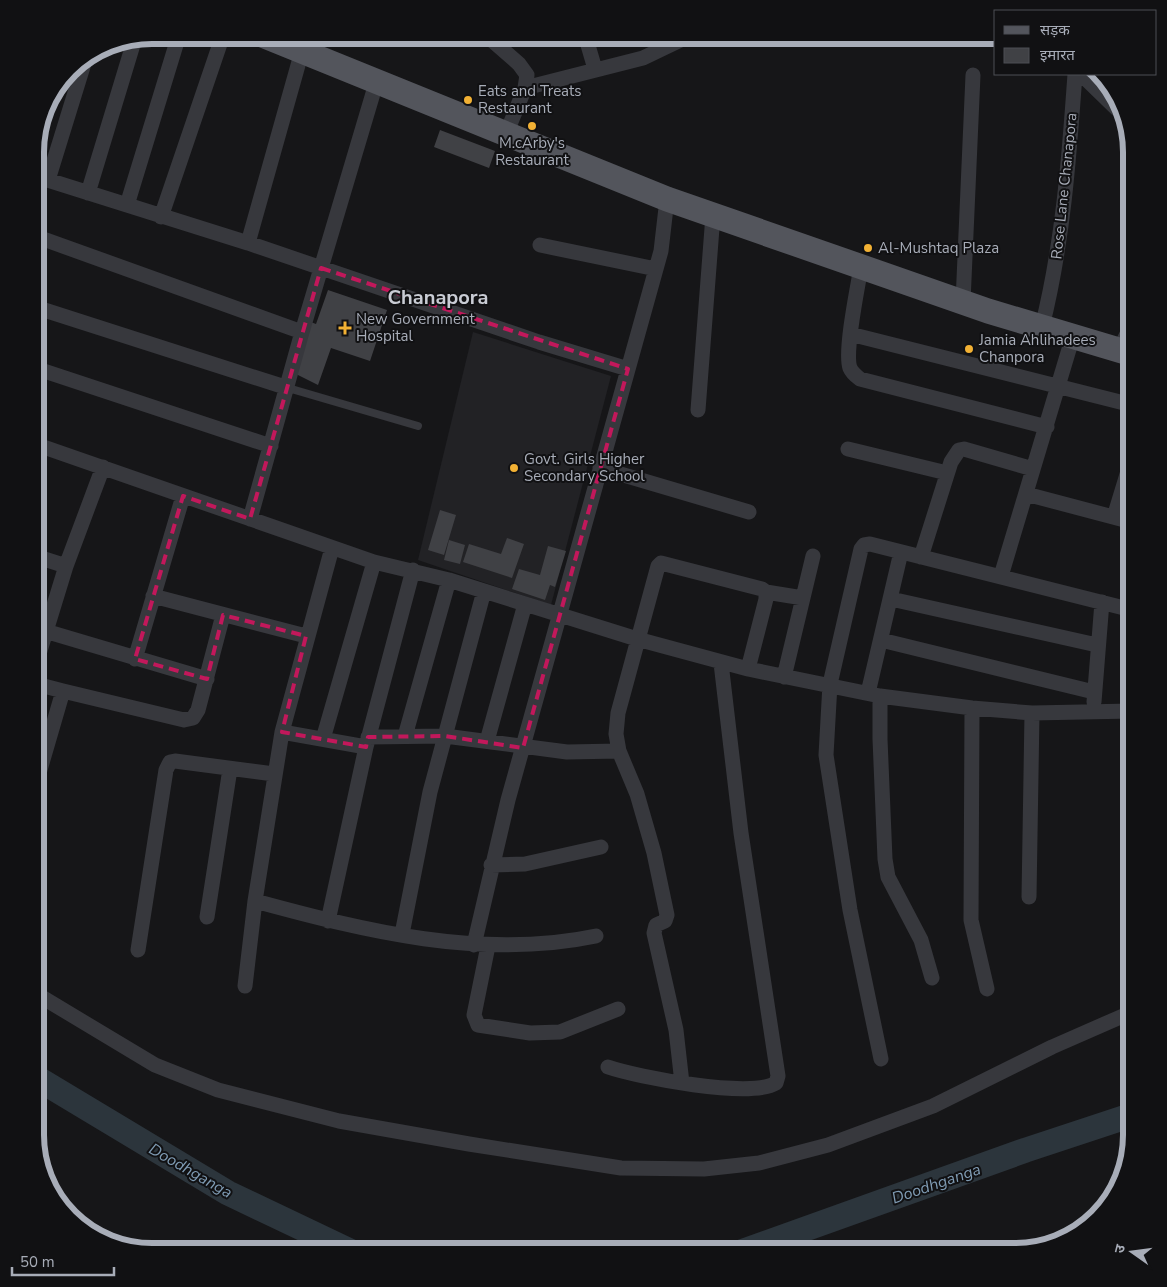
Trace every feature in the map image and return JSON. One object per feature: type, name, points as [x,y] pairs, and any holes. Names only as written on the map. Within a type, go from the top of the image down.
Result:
[{"type":"main road","points":[[284,44],[667,199],[963,302],[1123,351]]},
{"type":"street","points":[[127,205],[177,44]]},
{"type":"street","points":[[161,217],[220,44]]},
{"type":"street","points":[[496,44],[524,70],[527,76],[525,88],[506,134]]},
{"type":"street","points":[[588,44],[595,68]]},
{"type":"street","points":[[525,88],[595,68],[643,58],[673,44]]},
{"type":"street","points":[[88,193],[133,46]]},
{"type":"street","points":[[248,243],[302,51]]},
{"type":"street","points":[[44,172],[81,70]]},
{"type":"street","points":[[963,302],[973,75]]},
{"type":"street","name":"Rose Lane Chanapora","points":[[1042,327],[1058,256],[1067,190],[1074,75]]},
{"type":"street","points":[[1082,75],[1111,103]]},
{"type":"street","points":[[250,519],[288,388],[302,332],[377,80]]},
{"type":"street","points":[[44,179],[248,243],[539,342],[628,369]]},
{"type":"street","points":[[618,1009],[560,1032],[530,1033],[478,1025],[474,1015],[491,865],[661,251],[667,199]]},
{"type":"street","points":[[698,410],[713,215]]},
{"type":"street","points":[[44,239],[302,332]]},
{"type":"street","points":[[540,244],[656,269]]},
{"type":"street","points":[[861,267],[850,334],[850,368],[860,379],[1047,428]]},
{"type":"street","points":[[44,310],[288,388]]},
{"type":"street","points":[[850,334],[1123,404]]},
{"type":"street","points":[[1001,576],[1047,428],[1073,336]]},
{"type":"street","points":[[44,371],[271,446]]},
{"type":"street","points":[[44,447],[374,562],[449,580],[637,640],[748,669],[830,684],[874,695],[972,708],[1032,713],[1123,711]]},
{"type":"street","points":[[848,449],[947,473]]},
{"type":"street","points":[[921,557],[953,455],[964,449],[1033,469]]},
{"type":"street","points":[[44,635],[66,566],[103,467]]},
{"type":"street","points":[[600,468],[749,512]]},
{"type":"street","points":[[1026,494],[1123,520]]},
{"type":"street","points":[[135,659],[184,496]]},
{"type":"street","points":[[1114,517],[1123,498]]},
{"type":"street","points":[[881,1059],[852,919],[826,755],[830,684],[861,549],[864,545],[870,544],[1123,608]]},
{"type":"street","points":[[244,986],[274,774],[282,732],[306,636],[332,548]]},
{"type":"street","points":[[901,552],[882,640],[874,695],[880,739],[885,859],[888,877],[919,935],[932,978]]},
{"type":"street","points":[[784,677],[813,556]]},
{"type":"street","points":[[44,559],[66,566]]},
{"type":"street","points":[[323,739],[374,562]]},
{"type":"street","points":[[682,1083],[676,1030],[654,933],[656,925],[666,921],[667,915],[654,853],[640,803],[619,751],[616,734],[618,712],[658,566],[662,563],[762,589],[766,592],[803,598]]},
{"type":"street","points":[[328,921],[367,742],[413,570]]},
{"type":"street","points":[[405,736],[449,580]]},
{"type":"street","points":[[402,934],[430,792],[484,591]]},
{"type":"street","points":[[748,669],[766,599],[766,592]]},
{"type":"street","points":[[153,596],[306,636]]},
{"type":"street","points":[[892,599],[1097,645]]},
{"type":"street","points":[[1094,711],[1097,645],[1102,602]]},
{"type":"street","points":[[487,741],[525,604]]},
{"type":"street","points":[[44,685],[184,720],[193,718],[198,710],[224,615]]},
{"type":"street","points":[[45,631],[207,679]]},
{"type":"street","points":[[882,640],[1094,692]]},
{"type":"street","points":[[608,1067],[628,1074],[682,1083],[733,1088],[773,1085],[776,1083],[778,1076],[741,833],[721,662]]},
{"type":"street","points":[[44,756],[63,691]]},
{"type":"street","points":[[972,708],[971,920],[987,989]]},
{"type":"street","points":[[1029,897],[1032,713]]},
{"type":"street","points":[[282,732],[323,739],[367,742],[405,736],[445,736],[523,748],[567,752],[619,751]]},
{"type":"street","points":[[138,950],[166,770],[170,762],[175,761],[274,774]]},
{"type":"street","points":[[207,917],[230,769]]},
{"type":"street","points":[[491,865],[524,864],[601,847]]},
{"type":"street","points":[[255,902],[328,921],[481,945],[538,945],[596,936]]},
{"type":"street","points":[[44,998],[155,1065],[218,1090],[348,1122],[621,1168],[704,1169],[759,1163],[828,1145],[933,1106],[1052,1047],[1123,1016]]},
{"type":"lane","points":[[288,388],[418,426]]},
{"type":"highlighted area","points":[[321,268],[628,369],[523,748],[445,736],[368,737],[366,747],[282,732],[306,636],[223,615],[207,679],[135,659],[183,496],[250,519]]},
{"type":"shaded area","name":"Govt. Girls Higher Secondary School","points":[[473,332],[611,376],[551,605],[418,560]]},
{"type":"building","points":[[440,130],[495,151],[489,168],[434,147]]},
{"type":"building","points":[[328,290],[387,310],[370,361],[331,348],[318,385],[296,374],[308,321],[316,324]]},
{"type":"building","points":[[440,510],[456,515],[444,555],[428,550]]},
{"type":"building","points":[[507,538],[524,544],[512,578],[463,562],[469,544],[501,554]]},
{"type":"building","points":[[449,540],[465,545],[460,564],[444,560]]},
{"type":"building","points":[[548,546],[566,551],[555,587],[550,585],[545,600],[512,589],[519,569],[540,575]]},
{"type":"waterway","name":"Doodhganga","points":[[44,1082],[228,1193],[333,1243]]},
{"type":"waterway","name":"Doodhganga","points":[[766,1243],[1026,1150],[1123,1118]]},
{"type":"place","name":"Eats and Treats Restaurant","points":[[468,100]]},
{"type":"place","name":"M.cArby's Restaurant","points":[[532,126]]},
{"type":"place","name":"Al-Mushtaq Plaza","points":[[868,248]]},
{"type":"place","name":"New Government Hospital","points":[[345,328]]},
{"type":"place","name":"Jamia Ahlihadees Chanpora","points":[[969,349]]},
{"type":"place","name":"Govt. Girls Higher Secondary School","points":[[514,468]]},
{"type":"district","name":"Chanapora","points":[[438,297]]}]
